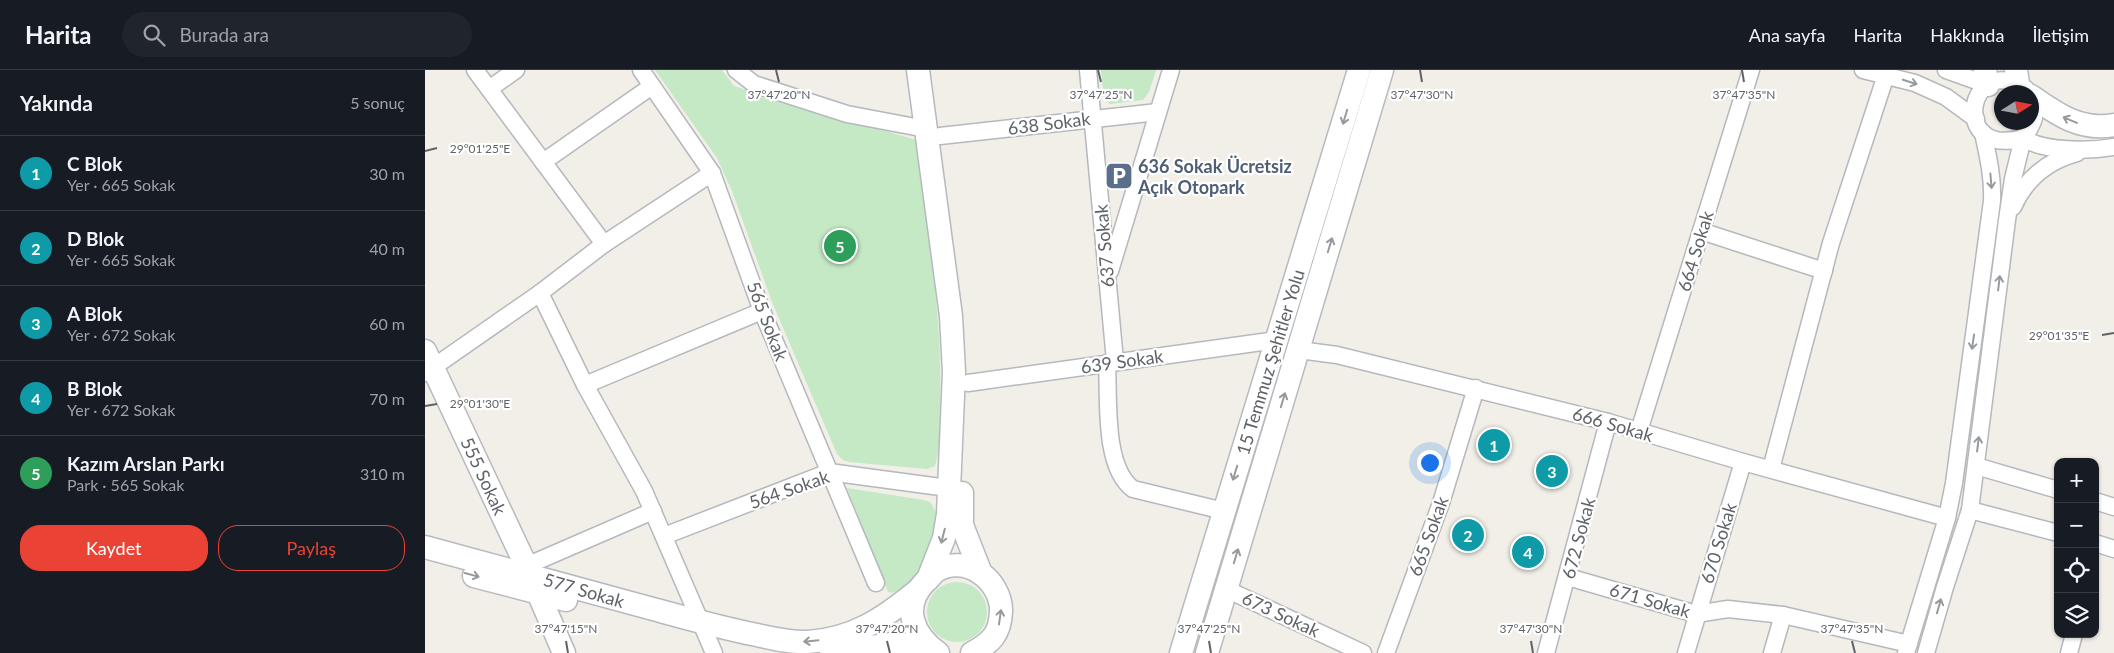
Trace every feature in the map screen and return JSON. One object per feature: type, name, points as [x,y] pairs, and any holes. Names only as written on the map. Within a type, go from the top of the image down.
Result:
[{"type":"street","points":[[475,70],[604,244]]},
{"type":"street","points":[[489,89],[516,70]]},
{"type":"street","name":"565 Sokak","points":[[641,70],[712,173],[762,311],[876,583]]},
{"type":"street","name":"638 Sokak","points":[[736,70],[754,84],[847,114],[933,132],[1158,112]]},
{"type":"street","points":[[918,70],[933,132],[963,316],[968,383],[961,500],[962,525],[980,571],[997,591],[1001,605],[1000,620],[990,647],[972,653]]},
{"type":"street","points":[[932,70],[933,132],[951,316],[954,372],[948,514],[944,538],[912,605],[913,619],[918,634],[933,649]]},
{"type":"street","name":"637 Sokak","points":[[1088,70],[1107,280],[1111,362],[1111,450],[1117,470],[1133,489],[1224,511]]},
{"type":"street","points":[[1107,280],[1171,70]]},
{"type":"street","name":"15 Temmuz Şehitler Yolu","points":[[1181,653],[1359,70]]},
{"type":"street","name":"15 Temmuz Şehitler Yolu","points":[[1207,653],[1382,70]]},
{"type":"street","name":"664 Sokak","points":[[1639,431],[1751,70]]},
{"type":"street","points":[[1863,70],[1915,83],[1946,97],[1991,139],[2000,142],[2023,138],[2047,147],[2087,150],[2114,148]]},
{"type":"street","points":[[1946,70],[2003,80],[2017,85]]},
{"type":"street","points":[[1771,470],[1824,271],[1886,75]]},
{"type":"street","points":[[1908,648],[1947,518],[1956,473],[1992,201],[1990,167],[1974,106],[1987,78]]},
{"type":"street","points":[[543,162],[653,86]]},
{"type":"street","points":[[2039,98],[2069,121],[2099,127],[2114,125]]},
{"type":"street","points":[[1926,653],[1970,510],[2013,179],[2023,138],[2029,130]]},
{"type":"street","points":[[2007,220],[2019,193],[2033,176],[2047,165],[2062,157],[2087,150]]},
{"type":"street","points":[[428,364],[540,293],[604,244],[712,173]]},
{"type":"street","points":[[1701,231],[1824,271]]},
{"type":"street","points":[[540,293],[585,385],[653,510],[708,638],[779,653]]},
{"type":"street","points":[[585,385],[762,311]]},
{"type":"street","name":"639 Sokak","points":[[968,383],[1276,340]]},
{"type":"street","name":"666 Sokak","points":[[1299,350],[1337,356],[1477,388],[1609,422],[1771,470],[1947,518]]},
{"type":"street","name":"555 Sokak","points":[[428,364],[531,578],[564,653]]},
{"type":"street","name":"665 Sokak","points":[[1386,653],[1441,504],[1477,388]]},
{"type":"street","name":"672 Sokak","points":[[1546,653],[1609,422]]},
{"type":"street","name":"670 Sokak","points":[[1686,653],[1696,614],[1743,462]]},
{"type":"street","points":[[1976,466],[2054,489]]},
{"type":"street","name":"564 Sokak","points":[[664,536],[829,472],[948,488]]},
{"type":"street","points":[[2099,502],[2114,507]]},
{"type":"street","points":[[425,562],[531,578],[653,510]]},
{"type":"street","points":[[1970,510],[2054,532]]},
{"type":"street","points":[[2099,546],[2114,549]]},
{"type":"street","name":"577 Sokak","points":[[425,547],[531,578],[708,638],[743,632],[783,641],[799,642],[839,637],[867,626],[889,614],[936,571],[949,567],[964,567],[980,571]]},
{"type":"street","name":"671 Sokak","points":[[1568,577],[1696,614],[1728,609],[1783,615],[1908,648]]},
{"type":"street","name":"673 Sokak","points":[[1226,589],[1363,653]]},
{"type":"street","points":[[1772,653],[1783,615]]},
{"type":"street","points":[[2069,653],[2073,638]]},
{"type":"street","points":[[831,653],[892,644],[933,649]]},
{"type":"green space","points":[[655,70],[722,70],[734,86],[916,140],[937,306],[939,339],[939,436],[935,466],[927,469],[849,462],[843,460],[837,454],[772,302],[732,191],[717,158]]},
{"type":"green space","points":[[1101,70],[1156,70],[1149,92],[1143,100],[1110,104],[1104,99]]},
{"type":"green space","points":[[847,488],[924,500],[930,502],[936,512],[935,535],[924,565],[920,572],[905,586],[892,593],[888,592]]},
{"type":"green space","points":[[951,582],[963,582],[979,590],[985,600],[987,612],[985,624],[979,634],[963,642],[951,642],[935,634],[927,618],[927,606],[935,590]]},
{"type":"place","name":"636 Sokak Ücretsiz Açık Otopark","points":[[1119,176]]},
{"type":"place","name":"Kazım Arslan Parkı","points":[[840,246]]},
{"type":"place","name":"C Blok","points":[[1494,445]]},
{"type":"place","name":"A Blok","points":[[1552,471]]},
{"type":"place","name":"D Blok","points":[[1468,535]]},
{"type":"place","name":"B Blok","points":[[1528,552]]}]
